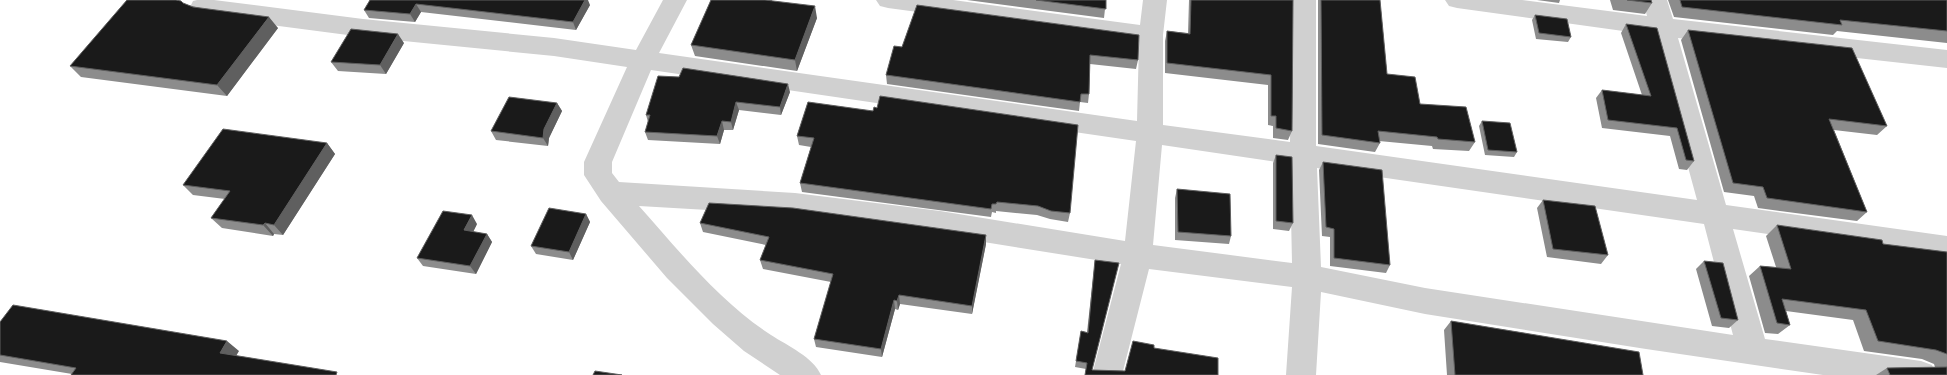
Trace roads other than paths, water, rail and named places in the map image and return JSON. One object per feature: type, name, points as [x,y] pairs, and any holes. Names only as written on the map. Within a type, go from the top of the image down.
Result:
[{"type":"street","points":[[675,0],[643,60],[597,168],[598,174],[611,193],[677,269],[724,315],[755,341],[806,375]]},
{"type":"street","points":[[888,0],[1151,35]]},
{"type":"street","points":[[1107,375],[1138,255],[1150,133],[1151,35],[1155,0]]},
{"type":"street","points":[[1301,375],[1307,278],[1303,154],[1304,0]]},
{"type":"street","points":[[1457,0],[1535,5],[1661,27],[1947,59]]},
{"type":"street","points":[[1655,0],[1753,351]]},
{"type":"street","points":[[202,7],[363,28],[554,47],[887,97],[1303,154],[1947,248]]},
{"type":"street","points":[[611,193],[795,204],[940,223],[1138,255],[1307,278],[1425,301],[1920,375]]}]
